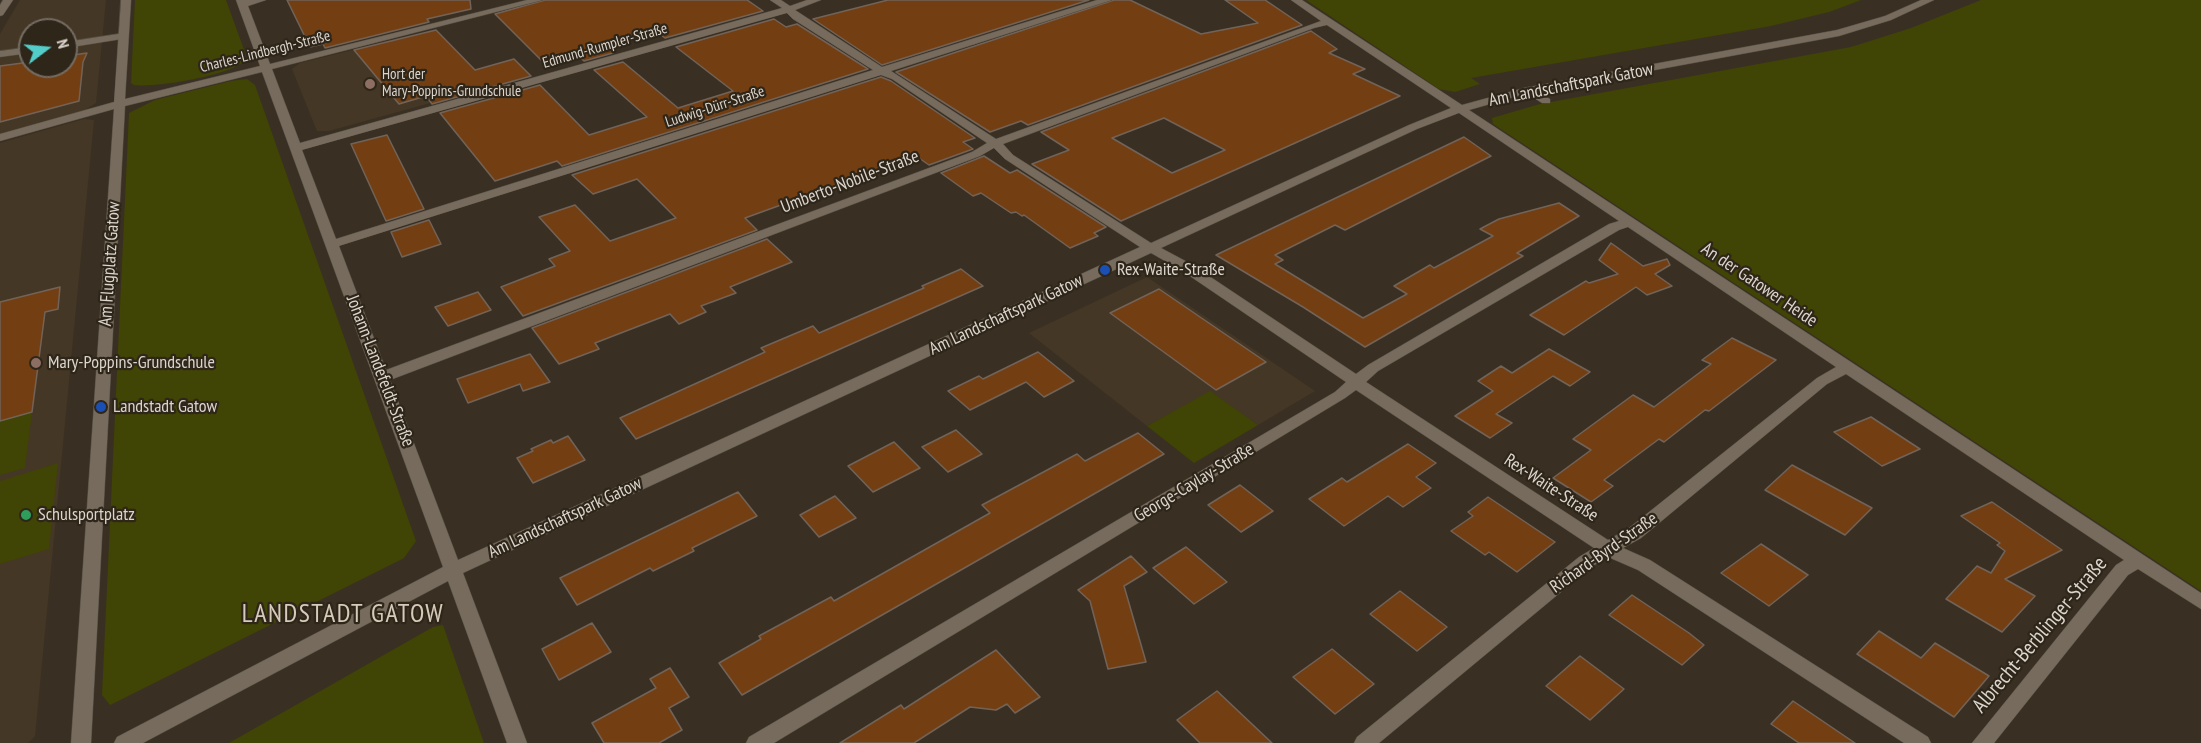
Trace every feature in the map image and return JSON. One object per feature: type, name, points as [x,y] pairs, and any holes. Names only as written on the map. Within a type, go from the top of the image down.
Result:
[{"type":"street","points":[[0,13],[8,0]]},
{"type":"street","name":"Am Flugplatz Gatow","points":[[81,743],[126,0]]},
{"type":"street","points":[[242,2],[261,0]]},
{"type":"street","name":"Charles-Lindbergh-Straße","points":[[0,138],[266,66],[538,0]]},
{"type":"street","name":"Rex-Waite-Straße","points":[[776,0],[796,17],[879,70],[896,77],[995,143],[1009,157],[1225,292],[1330,362],[1357,383],[1610,550],[1644,565],[1921,743]]},
{"type":"street","name":"Edmund-Rumpler-Straße","points":[[296,148],[816,0]]},
{"type":"street","name":"Ludwig-Dürr-Straße","points":[[332,244],[1107,0]]},
{"type":"street","name":"An der Gatower Heide","points":[[1296,0],[2201,602]]},
{"type":"street","name":"Am Landschaftspark Gatow","points":[[124,743],[454,569],[1413,128],[1460,109],[1529,90],[1839,33],[1888,18],[1929,0]]},
{"type":"street","name":"Johann-Landefeldt-Straße","points":[[242,2],[517,743]]},
{"type":"street","name":"Umberto-Nobile-Straße","points":[[382,377],[976,154],[995,143],[1311,26],[1329,22]]},
{"type":"street","points":[[78,43],[124,36]]},
{"type":"street","points":[[0,54],[18,52]]},
{"type":"street","points":[[1529,90],[1546,101]]},
{"type":"street","name":"George-Caylay-Straße","points":[[756,743],[1057,566],[1340,395],[1383,362],[1614,227],[1630,222]]},
{"type":"street","name":"Richard-Byrd-Straße","points":[[1364,743],[1585,562],[1610,550],[1635,533],[1822,381],[1848,368]]},
{"type":"street","name":"Albrecht-Berblinger-Straße","points":[[1982,743],[2122,570],[2139,560]]},
{"type":"shaded area","points":[[20,0],[106,0],[96,103],[85,110],[0,134],[0,34]]},
{"type":"shaded area","points":[[135,0],[226,0],[247,58],[228,70],[212,75],[176,82],[134,85],[131,83]]},
{"type":"shaded area","points":[[1306,0],[1861,0],[1829,12],[1771,26],[1471,78],[1480,84],[1455,92],[1439,89]]},
{"type":"shaded area","points":[[1981,0],[2201,0],[2201,591],[1493,124],[1492,118],[1540,104],[1851,47],[1911,28]]},
{"type":"shaded area","name":"Hort der Mary-Poppins-Grundschule","points":[[402,38],[452,97],[329,131],[317,131],[292,69],[300,63]]},
{"type":"shaded area","points":[[247,79],[255,85],[416,541],[404,558],[110,705],[102,695],[129,113],[155,100]]},
{"type":"shaded area","name":"Mary-Poppins-Grundschule","points":[[84,119],[94,120],[35,736],[28,743],[0,743],[0,143]]},
{"type":"shaded area","points":[[1147,277],[1315,391],[1258,425],[1210,392],[1147,426],[1029,333]]},
{"type":"shaded area","points":[[1210,391],[1258,425],[1194,463],[1147,426]]},
{"type":"shaded area","points":[[32,412],[25,468],[0,475],[0,421]]},
{"type":"shaded area","name":"Schulsportplatz","points":[[58,463],[49,549],[0,564],[0,481]]},
{"type":"shaded area","points":[[443,625],[484,743],[229,743],[433,627]]},
{"type":"building","points":[[287,0],[470,0],[471,9],[325,48],[323,44],[310,47]]},
{"type":"building","points":[[545,0],[747,0],[763,11],[665,38],[658,33],[607,47],[613,53],[584,61],[578,56],[545,64],[495,14]]},
{"type":"building","points":[[888,0],[1089,0],[882,65],[813,19]]},
{"type":"building","points":[[1114,0],[1130,0],[1201,34],[1258,23],[1225,0],[1265,0],[1302,25],[1028,125],[1021,121],[990,132],[896,72]]},
{"type":"building","points":[[774,19],[786,27],[797,24],[868,69],[562,166],[557,161],[495,181],[440,113],[540,85],[589,135],[647,117],[594,70],[623,62],[678,108],[733,91],[676,47]]},
{"type":"building","points":[[436,30],[475,70],[514,59],[531,76],[432,104],[426,96],[399,104],[354,50]]},
{"type":"building","points":[[1311,31],[1337,49],[1329,53],[1365,69],[1353,74],[1400,96],[1121,221],[1032,164],[1069,150],[1041,132]],"holes":[[[1164,118],[1225,150],[1172,173],[1112,138]]]},
{"type":"building","points":[[87,53],[83,62],[79,101],[0,122],[0,66],[18,64],[18,78],[78,78],[78,54]]},
{"type":"building","points":[[881,77],[891,81],[975,138],[963,142],[973,149],[929,165],[916,156],[745,218],[757,230],[523,316],[501,287],[555,266],[549,259],[570,251],[539,217],[575,205],[610,241],[676,218],[637,179],[593,194],[572,175]]},
{"type":"building","points":[[387,135],[424,209],[386,221],[351,144]]},
{"type":"building","points":[[1464,137],[1491,156],[1345,230],[1335,225],[1275,255],[1283,260],[1275,264],[1363,318],[1407,294],[1394,286],[1430,265],[1434,268],[1493,236],[1480,229],[1499,219],[1559,203],[1579,216],[1517,253],[1523,256],[1365,347],[1216,255]]},
{"type":"building","points":[[984,156],[1010,173],[1017,170],[1106,227],[1094,233],[1098,236],[1070,248],[1024,215],[1011,213],[981,193],[973,196],[941,173]]},
{"type":"building","points":[[429,220],[441,244],[402,257],[391,232]]},
{"type":"building","points":[[767,239],[792,262],[730,287],[736,293],[701,306],[706,312],[679,324],[670,314],[595,343],[599,349],[559,364],[532,328]]},
{"type":"building","points":[[1611,243],[1643,266],[1667,259],[1670,265],[1655,274],[1672,286],[1647,295],[1636,287],[1564,335],[1530,315],[1586,281],[1589,283],[1618,274],[1599,260]]},
{"type":"building","points":[[961,269],[983,286],[636,439],[620,418],[765,352],[761,348],[813,326],[819,333],[924,288],[922,286]]},
{"type":"building","points":[[60,287],[58,309],[45,312],[32,412],[0,421],[0,302]]},
{"type":"building","points":[[1159,289],[1266,362],[1216,390],[1110,313]]},
{"type":"building","points":[[478,292],[491,310],[448,326],[435,307]]},
{"type":"building","points":[[1732,338],[1776,360],[1709,411],[1705,410],[1664,442],[1659,439],[1604,480],[1613,486],[1591,502],[1553,478],[1591,450],[1573,439],[1633,395],[1654,407],[1711,364],[1702,360]]},
{"type":"building","points":[[1549,349],[1590,372],[1570,386],[1553,376],[1496,414],[1512,423],[1490,438],[1455,416],[1493,391],[1478,381],[1501,366],[1512,373]]},
{"type":"building","points":[[1038,352],[1074,381],[1044,397],[1026,382],[970,410],[948,391],[979,376],[983,379]]},
{"type":"building","points":[[530,354],[550,382],[523,391],[520,384],[468,403],[457,379]]},
{"type":"building","points":[[1871,417],[1920,449],[1882,466],[1834,432]]},
{"type":"building","points":[[956,430],[982,454],[948,472],[922,447]]},
{"type":"building","points":[[1138,433],[1164,454],[742,695],[719,663],[761,639],[759,636],[831,597],[834,601],[990,513],[982,505],[1077,454],[1085,461]]},
{"type":"building","points":[[568,436],[585,460],[533,483],[517,458],[551,440],[553,443]]},
{"type":"building","points":[[894,442],[920,468],[873,492],[848,466]]},
{"type":"building","points":[[1408,444],[1436,463],[1416,477],[1431,488],[1403,507],[1388,496],[1344,526],[1309,499],[1342,478],[1347,482]]},
{"type":"building","points":[[1792,465],[1872,508],[1845,535],[1765,490]]},
{"type":"building","points":[[1240,485],[1273,511],[1241,532],[1208,505]]},
{"type":"building","points":[[738,492],[757,516],[692,548],[694,551],[653,571],[650,568],[577,605],[560,578]]},
{"type":"building","points":[[835,496],[856,518],[819,537],[800,515]]},
{"type":"building","points":[[1488,497],[1555,542],[1517,572],[1489,552],[1485,555],[1451,531],[1473,516],[1468,512]]},
{"type":"building","points":[[1992,502],[2062,550],[2005,579],[2035,596],[2002,632],[1946,599],[1977,566],[1991,573],[2005,551],[1997,545],[2000,543],[1961,516]]},
{"type":"building","points":[[1761,544],[1808,575],[1769,606],[1721,573]]},
{"type":"building","points":[[1186,547],[1227,582],[1194,604],[1153,568]]},
{"type":"building","points":[[1131,556],[1147,572],[1124,586],[1146,662],[1108,669],[1090,601],[1078,590]]},
{"type":"building","points":[[1400,591],[1447,627],[1417,651],[1370,614]]},
{"type":"building","points":[[1632,595],[1704,645],[1682,665],[1609,615]]},
{"type":"building","points":[[592,623],[611,652],[559,680],[542,649]]},
{"type":"building","points":[[1879,631],[1921,658],[1935,643],[1989,676],[1954,717],[1857,654]]},
{"type":"building","points":[[1332,649],[1374,684],[1335,714],[1293,677]]},
{"type":"building","points":[[996,650],[1040,697],[1015,713],[1007,704],[996,710],[970,707],[914,743],[840,743],[901,705],[904,709]]},
{"type":"building","points":[[1580,656],[1624,689],[1590,720],[1546,686]]},
{"type":"building","points":[[670,668],[689,697],[669,708],[682,730],[659,743],[604,743],[592,723],[656,688],[650,679]]},
{"type":"building","points":[[1217,691],[1272,743],[1200,743],[1177,720]]},
{"type":"building","points":[[1793,701],[1855,743],[1799,743],[1771,724]]},
{"type":"place","name":"Hort der Mary-Poppins-Grundschule","points":[[370,84]]},
{"type":"place","name":"Rex-Waite-Straße","points":[[1105,270]]},
{"type":"place","name":"Mary-Poppins-Grundschule","points":[[36,363]]},
{"type":"place","name":"Landstadt Gatow","points":[[101,407]]},
{"type":"place","name":"Schulsportplatz","points":[[26,515]]},
{"type":"district","name":"LANDSTADT GATOW","points":[[343,615]]}]
